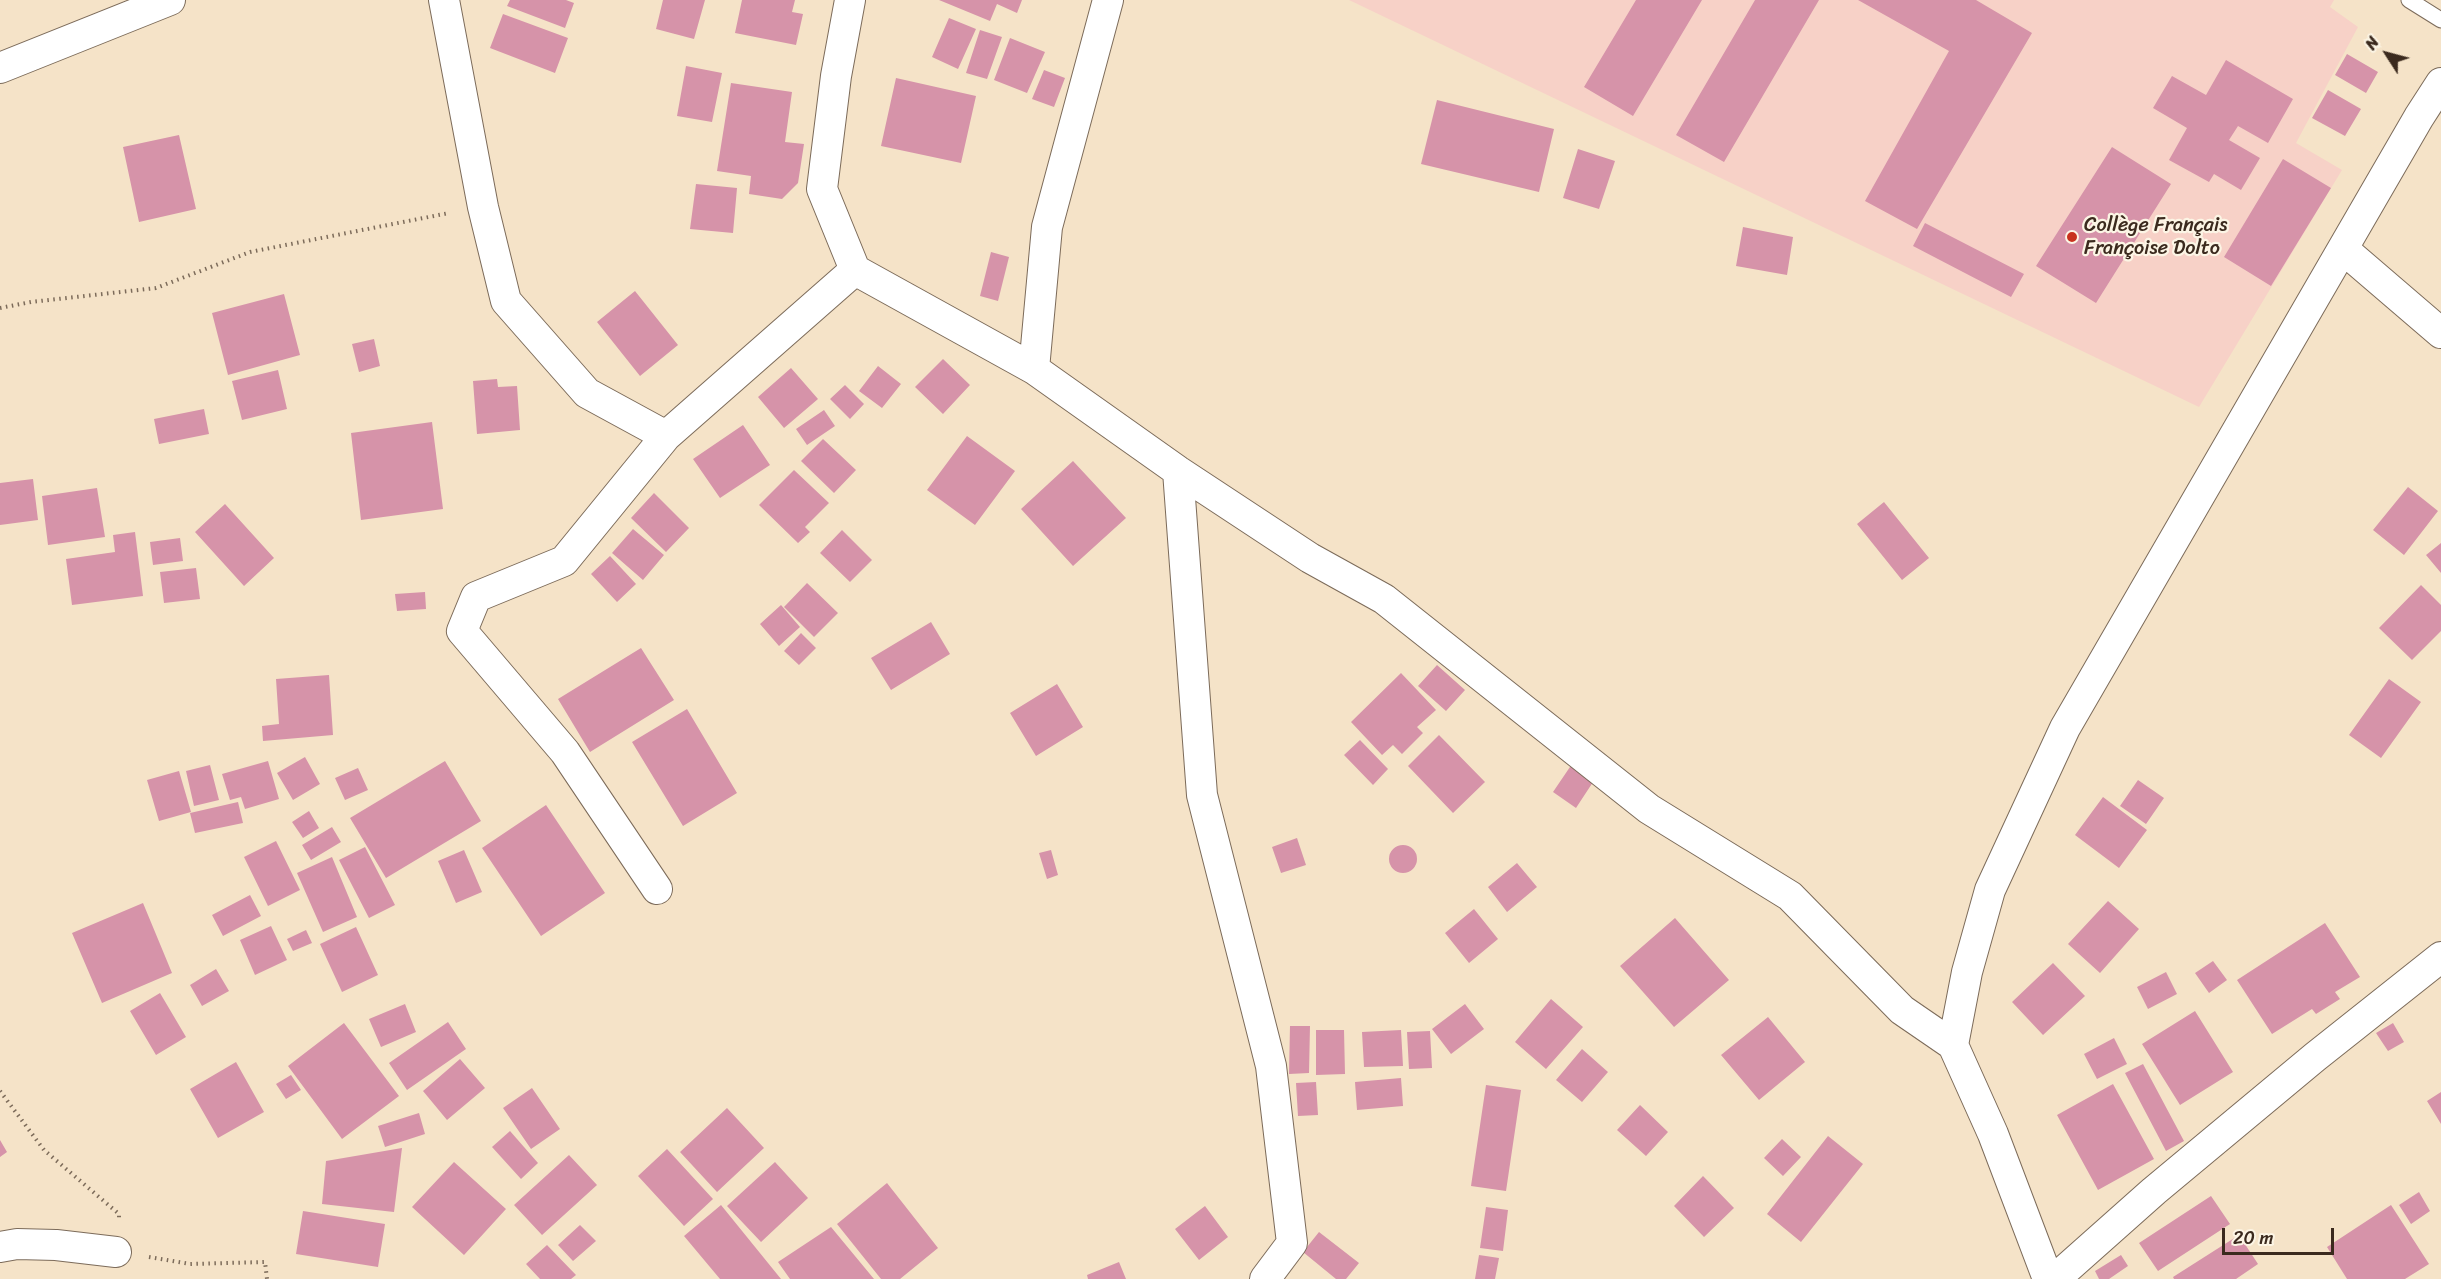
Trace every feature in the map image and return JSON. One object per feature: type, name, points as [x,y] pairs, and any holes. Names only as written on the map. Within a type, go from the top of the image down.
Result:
[{"type":"street","points":[[0,68],[170,0]]},
{"type":"street","points":[[444,0],[483,207],[506,301],[587,393],[666,436]]},
{"type":"street","points":[[850,0],[836,76],[822,189],[855,270],[1034,369],[1178,471],[1310,558],[1384,599],[1648,809],[1790,896],[1902,1010],[1953,1045],[1993,1134],[2048,1279]]},
{"type":"street","points":[[1034,369],[1047,227],[1108,0]]},
{"type":"street","points":[[1953,1045],[1968,972],[1990,890],[2065,728],[2419,117],[2441,83]]},
{"type":"street","points":[[2343,249],[2441,333]]},
{"type":"street","points":[[657,889],[565,752],[462,631],[476,597],[564,561],[666,436],[855,270]]},
{"type":"street","points":[[1178,471],[1202,795],[1271,1066],[1292,1243],[1265,1279]]},
{"type":"street","points":[[2055,1279],[2171,1176],[2441,957]]},
{"type":"street","points":[[0,1247],[17,1244],[46,1245],[116,1252]]},
{"type":"lane","points":[[2409,0],[2441,20]]},
{"type":"path","points":[[0,308],[31,302],[156,288],[250,252],[483,207]]},
{"type":"path","points":[[0,1091],[44,1150],[119,1214],[116,1252],[190,1264],[265,1262],[267,1279]]},
{"type":"shaded area","name":"Collège Français Françoise Dolto","points":[[1349,0],[2334,0],[2330,7],[2358,27],[2296,143],[2342,170],[2199,407]]},
{"type":"building","points":[[510,0],[566,0],[574,3],[565,28],[507,6]]},
{"type":"building","points":[[663,0],[705,0],[694,39],[656,29]]},
{"type":"building","points":[[742,0],[795,0],[792,12],[803,14],[796,45],[735,33]]},
{"type":"building","points":[[939,0],[1022,0],[1017,13],[997,4],[990,21]]},
{"type":"building","points":[[1636,0],[1702,0],[1633,116],[1584,87]]},
{"type":"building","points":[[1755,0],[1819,0],[1724,162],[1676,135]]},
{"type":"building","points":[[1858,0],[1976,0],[2032,33],[1917,229],[1865,201],[1949,51]]},
{"type":"building","points":[[503,14],[568,38],[555,73],[490,48]]},
{"type":"building","points":[[949,18],[976,29],[958,69],[932,57]]},
{"type":"building","points":[[980,30],[1002,37],[987,79],[966,73]]},
{"type":"building","points":[[1010,38],[1045,52],[1027,93],[994,80]]},
{"type":"building","points":[[2347,54],[2378,72],[2366,93],[2335,75]]},
{"type":"building","points":[[2226,60],[2293,99],[2268,143],[2238,126],[2229,140],[2260,158],[2241,190],[2214,174],[2209,182],[2169,160],[2187,128],[2153,108],[2172,76],[2206,95]]},
{"type":"building","points":[[686,66],[722,73],[712,122],[677,116]]},
{"type":"building","points":[[1044,70],[1065,78],[1054,107],[1032,99]]},
{"type":"building","points":[[896,78],[976,96],[961,163],[881,146]]},
{"type":"building","points":[[731,83],[792,92],[785,142],[804,144],[798,183],[782,199],[749,194],[751,176],[717,171]]},
{"type":"building","points":[[2328,90],[2361,109],[2345,136],[2312,118]]},
{"type":"building","points":[[1437,100],[1554,129],[1539,192],[1421,164]]},
{"type":"building","points":[[179,135],[196,209],[139,222],[123,147]]},
{"type":"building","points":[[2112,147],[2171,184],[2096,303],[2036,266]]},
{"type":"building","points":[[1578,149],[1615,161],[1599,209],[1563,198]]},
{"type":"building","points":[[2283,159],[2331,188],[2271,286],[2224,257]]},
{"type":"building","points":[[696,184],[737,188],[733,233],[690,229]]},
{"type":"building","points":[[1925,223],[2024,274],[2011,297],[1913,246]]},
{"type":"building","points":[[1743,227],[1793,237],[1787,275],[1736,266]]},
{"type":"building","points":[[991,252],[1009,257],[998,301],[980,296]]},
{"type":"building","points":[[635,291],[678,345],[640,376],[597,322]]},
{"type":"building","points":[[284,294],[300,355],[228,375],[212,313]]},
{"type":"building","points":[[374,339],[380,366],[359,372],[352,344]]},
{"type":"building","points":[[943,359],[970,385],[943,414],[915,387]]},
{"type":"building","points":[[878,366],[901,384],[882,408],[859,391]]},
{"type":"building","points":[[791,368],[818,399],[784,428],[758,397]]},
{"type":"building","points":[[278,370],[287,409],[242,420],[232,381]]},
{"type":"building","points":[[497,379],[498,387],[517,386],[520,430],[477,434],[473,381]]},
{"type":"building","points":[[845,385],[864,404],[850,419],[830,399]]},
{"type":"building","points":[[204,409],[209,434],[159,444],[154,419]]},
{"type":"building","points":[[824,410],[835,426],[807,445],[796,429]]},
{"type":"building","points":[[432,422],[443,509],[361,520],[351,433]]},
{"type":"building","points":[[743,425],[770,465],[720,498],[693,459]]},
{"type":"building","points":[[967,436],[1015,471],[975,525],[927,490]]},
{"type":"building","points":[[823,439],[856,470],[834,493],[801,461]]},
{"type":"building","points":[[1073,461],[1126,518],[1073,566],[1021,509]]},
{"type":"building","points":[[794,470],[829,503],[805,527],[810,532],[798,543],[759,505]]},
{"type":"building","points":[[33,479],[38,520],[0,525],[0,483]]},
{"type":"building","points":[[2408,487],[2438,511],[2404,555],[2373,530]]},
{"type":"building","points":[[97,488],[105,537],[48,545],[42,496]]},
{"type":"building","points":[[654,493],[689,528],[666,552],[631,518]]},
{"type":"building","points":[[1884,502],[1929,558],[1902,580],[1857,524]]},
{"type":"building","points":[[225,504],[274,558],[244,586],[195,532]]},
{"type":"building","points":[[633,529],[664,555],[643,580],[612,553]]},
{"type":"building","points":[[842,530],[872,560],[850,582],[820,553]]},
{"type":"building","points":[[135,532],[143,596],[72,605],[66,559],[115,552],[113,535]]},
{"type":"building","points":[[180,538],[183,561],[153,565],[150,542]]},
{"type":"building","points":[[2441,543],[2441,573],[2426,555]]},
{"type":"building","points":[[610,556],[636,584],[617,602],[591,574]]},
{"type":"building","points":[[196,568],[200,599],[164,603],[160,572]]},
{"type":"building","points":[[807,583],[838,613],[814,637],[784,607]]},
{"type":"building","points":[[2421,585],[2441,605],[2441,631],[2412,660],[2379,628]]},
{"type":"building","points":[[425,592],[426,609],[397,611],[395,594]]},
{"type":"building","points":[[781,605],[800,627],[779,646],[760,624]]},
{"type":"building","points":[[931,622],[950,654],[891,690],[871,658]]},
{"type":"building","points":[[801,633],[816,648],[799,665],[784,651]]},
{"type":"building","points":[[641,648],[674,700],[590,752],[558,699]]},
{"type":"building","points":[[1437,665],[1465,690],[1446,711],[1418,686]]},
{"type":"building","points":[[1401,673],[1436,710],[1417,727],[1423,733],[1402,754],[1393,745],[1382,755],[1351,722]]},
{"type":"building","points":[[329,675],[333,735],[263,741],[262,726],[279,724],[276,679]]},
{"type":"building","points":[[2389,679],[2421,702],[2381,758],[2349,735]]},
{"type":"building","points":[[1057,684],[1083,727],[1036,756],[1010,713]]},
{"type":"building","points":[[687,709],[737,793],[683,826],[632,742]]},
{"type":"building","points":[[1439,735],[1485,782],[1453,813],[1408,766]]},
{"type":"building","points":[[1360,740],[1388,769],[1373,785],[1344,755]]},
{"type":"building","points":[[305,757],[320,784],[293,800],[277,773]]},
{"type":"building","points":[[268,761],[279,799],[245,809],[241,797],[230,800],[222,774]]},
{"type":"building","points":[[445,761],[481,821],[386,878],[350,818]]},
{"type":"building","points":[[1572,764],[1595,779],[1576,808],[1553,792]]},
{"type":"building","points":[[210,765],[219,800],[194,806],[186,771]]},
{"type":"building","points":[[358,768],[368,790],[345,800],[335,778]]},
{"type":"building","points":[[179,771],[191,812],[159,821],[147,780]]},
{"type":"building","points":[[2138,780],[2164,798],[2146,824],[2120,806]]},
{"type":"building","points":[[2103,797],[2147,830],[2119,868],[2075,835]]},
{"type":"building","points":[[238,802],[243,823],[195,833],[190,813]]},
{"type":"building","points":[[546,805],[605,893],[541,936],[482,848]]},
{"type":"building","points":[[309,811],[319,828],[303,838],[292,822]]},
{"type":"building","points":[[332,827],[341,842],[311,860],[302,845]]},
{"type":"building","points":[[1297,838],[1306,865],[1281,873],[1272,847]]},
{"type":"building","points":[[276,841],[300,890],[268,906],[244,857]]},
{"type":"building","points":[[1403,845],[1413,849],[1417,859],[1413,869],[1403,873],[1393,869],[1389,859],[1393,849]]},
{"type":"building","points":[[365,847],[395,905],[369,918],[339,860]]},
{"type":"building","points":[[464,850],[482,892],[456,903],[438,861]]},
{"type":"building","points":[[1051,850],[1058,875],[1047,879],[1039,853]]},
{"type":"building","points":[[332,857],[357,917],[323,932],[297,873]]},
{"type":"building","points":[[1517,863],[1537,887],[1507,912],[1488,887]]},
{"type":"building","points":[[250,895],[261,916],[223,936],[212,915]]},
{"type":"building","points":[[2108,901],[2139,929],[2100,973],[2068,944]]},
{"type":"building","points":[[143,903],[172,973],[102,1003],[72,933]]},
{"type":"building","points":[[1474,909],[1498,939],[1469,963],[1445,933]]},
{"type":"building","points":[[1675,918],[1729,980],[1674,1027],[1620,966]]},
{"type":"building","points":[[2325,923],[2360,977],[2335,992],[2340,999],[2316,1014],[2312,1009],[2272,1034],[2237,980]]},
{"type":"building","points":[[271,926],[287,960],[255,975],[240,940]]},
{"type":"building","points":[[356,927],[378,975],[342,992],[320,944]]},
{"type":"building","points":[[306,930],[312,943],[293,951],[287,939]]},
{"type":"building","points":[[2213,961],[2227,980],[2209,993],[2195,973]]},
{"type":"building","points":[[2053,963],[2085,996],[2043,1035],[2012,1002]]},
{"type":"building","points":[[216,969],[229,991],[202,1006],[190,985]]},
{"type":"building","points":[[2166,972],[2177,994],[2148,1009],[2137,987]]},
{"type":"building","points":[[160,993],[186,1037],[156,1055],[130,1011]]},
{"type":"building","points":[[1551,999],[1583,1027],[1546,1069],[1515,1042]]},
{"type":"building","points":[[405,1004],[416,1032],[381,1047],[369,1019]]},
{"type":"building","points":[[1465,1004],[1484,1029],[1451,1054],[1432,1029]]},
{"type":"building","points":[[2195,1011],[2233,1072],[2180,1105],[2142,1044]]},
{"type":"building","points":[[1768,1017],[1805,1062],[1759,1100],[1721,1055]]},
{"type":"building","points":[[448,1022],[466,1049],[407,1090],[389,1063]]},
{"type":"building","points":[[344,1023],[399,1096],[342,1139],[288,1066]]},
{"type":"building","points":[[2393,1023],[2404,1042],[2388,1051],[2376,1033]]},
{"type":"building","points":[[1290,1026],[1310,1026],[1309,1073],[1289,1074]]},
{"type":"building","points":[[1316,1030],[1344,1030],[1345,1074],[1316,1075]]},
{"type":"building","points":[[1401,1030],[1403,1066],[1364,1067],[1362,1032]]},
{"type":"building","points":[[1430,1031],[1432,1068],[1409,1069],[1407,1032]]},
{"type":"building","points":[[2114,1038],[2127,1064],[2097,1079],[2084,1054]]},
{"type":"building","points":[[1582,1049],[1608,1072],[1582,1102],[1556,1080]]},
{"type":"building","points":[[460,1059],[485,1088],[447,1120],[423,1091]]},
{"type":"building","points":[[236,1062],[264,1112],[218,1138],[190,1089]]},
{"type":"building","points":[[2143,1064],[2184,1141],[2166,1151],[2125,1073]]},
{"type":"building","points":[[291,1075],[301,1090],[286,1099],[276,1084]]},
{"type":"building","points":[[1401,1078],[1403,1106],[1357,1110],[1355,1082]]},
{"type":"building","points":[[1316,1082],[1318,1115],[1298,1116],[1296,1083]]},
{"type":"building","points":[[2113,1084],[2154,1159],[2098,1190],[2057,1115]]},
{"type":"building","points":[[1486,1085],[1521,1090],[1506,1191],[1471,1186]]},
{"type":"building","points":[[532,1088],[560,1129],[531,1149],[503,1108]]},
{"type":"building","points":[[2441,1092],[2441,1124],[2427,1101]]},
{"type":"building","points":[[1640,1105],[1668,1132],[1646,1156],[1617,1130]]},
{"type":"building","points":[[727,1108],[764,1148],[717,1192],[680,1152]]},
{"type":"building","points":[[419,1113],[425,1134],[385,1147],[378,1126]]},
{"type":"building","points":[[510,1131],[538,1163],[521,1179],[492,1147]]},
{"type":"building","points":[[1828,1136],[1863,1164],[1801,1242],[1767,1214]]},
{"type":"building","points":[[1782,1139],[1801,1157],[1783,1176],[1764,1158]]},
{"type":"building","points":[[0,1140],[7,1152],[0,1157]]},
{"type":"building","points":[[402,1148],[394,1212],[322,1204],[326,1161]]},
{"type":"building","points":[[667,1149],[713,1199],[684,1226],[638,1176]]},
{"type":"building","points":[[569,1155],[597,1185],[542,1235],[514,1205]]},
{"type":"building","points":[[454,1162],[506,1209],[464,1255],[412,1207]]},
{"type":"building","points":[[775,1162],[808,1198],[761,1242],[727,1206]]},
{"type":"building","points":[[1703,1176],[1734,1208],[1704,1237],[1674,1206]]},
{"type":"building","points":[[887,1183],[938,1248],[900,1279],[881,1279],[837,1224]]},
{"type":"building","points":[[2419,1192],[2430,1211],[2411,1224],[2399,1205]]},
{"type":"building","points":[[2211,1196],[2230,1224],[2158,1271],[2139,1243]]},
{"type":"building","points":[[721,1205],[781,1279],[720,1279],[684,1236]]},
{"type":"building","points":[[2391,1205],[2429,1264],[2405,1279],[2347,1279],[2327,1247]]},
{"type":"building","points":[[1205,1206],[1228,1237],[1199,1260],[1175,1229]]},
{"type":"building","points":[[1486,1207],[1508,1210],[1503,1251],[1480,1248]]},
{"type":"building","points":[[303,1211],[385,1224],[378,1267],[296,1254]]},
{"type":"building","points":[[580,1225],[596,1241],[573,1261],[558,1245]]},
{"type":"building","points":[[831,1227],[874,1279],[790,1279],[778,1262]]},
{"type":"building","points":[[1319,1232],[1359,1263],[1346,1279],[1336,1279],[1303,1252]]},
{"type":"building","points":[[2239,1235],[2258,1264],[2236,1279],[2174,1279],[2173,1277]]},
{"type":"building","points":[[547,1245],[576,1275],[571,1279],[540,1279],[526,1264]]},
{"type":"building","points":[[1479,1255],[1499,1258],[1495,1279],[1475,1279]]},
{"type":"building","points":[[2121,1255],[2128,1266],[2109,1279],[2099,1279],[2095,1271]]},
{"type":"building","points":[[1119,1262],[1126,1279],[1088,1279],[1087,1275]]},
{"type":"place","name":"Collège Français Françoise Dolto","points":[[2072,237]]}]
